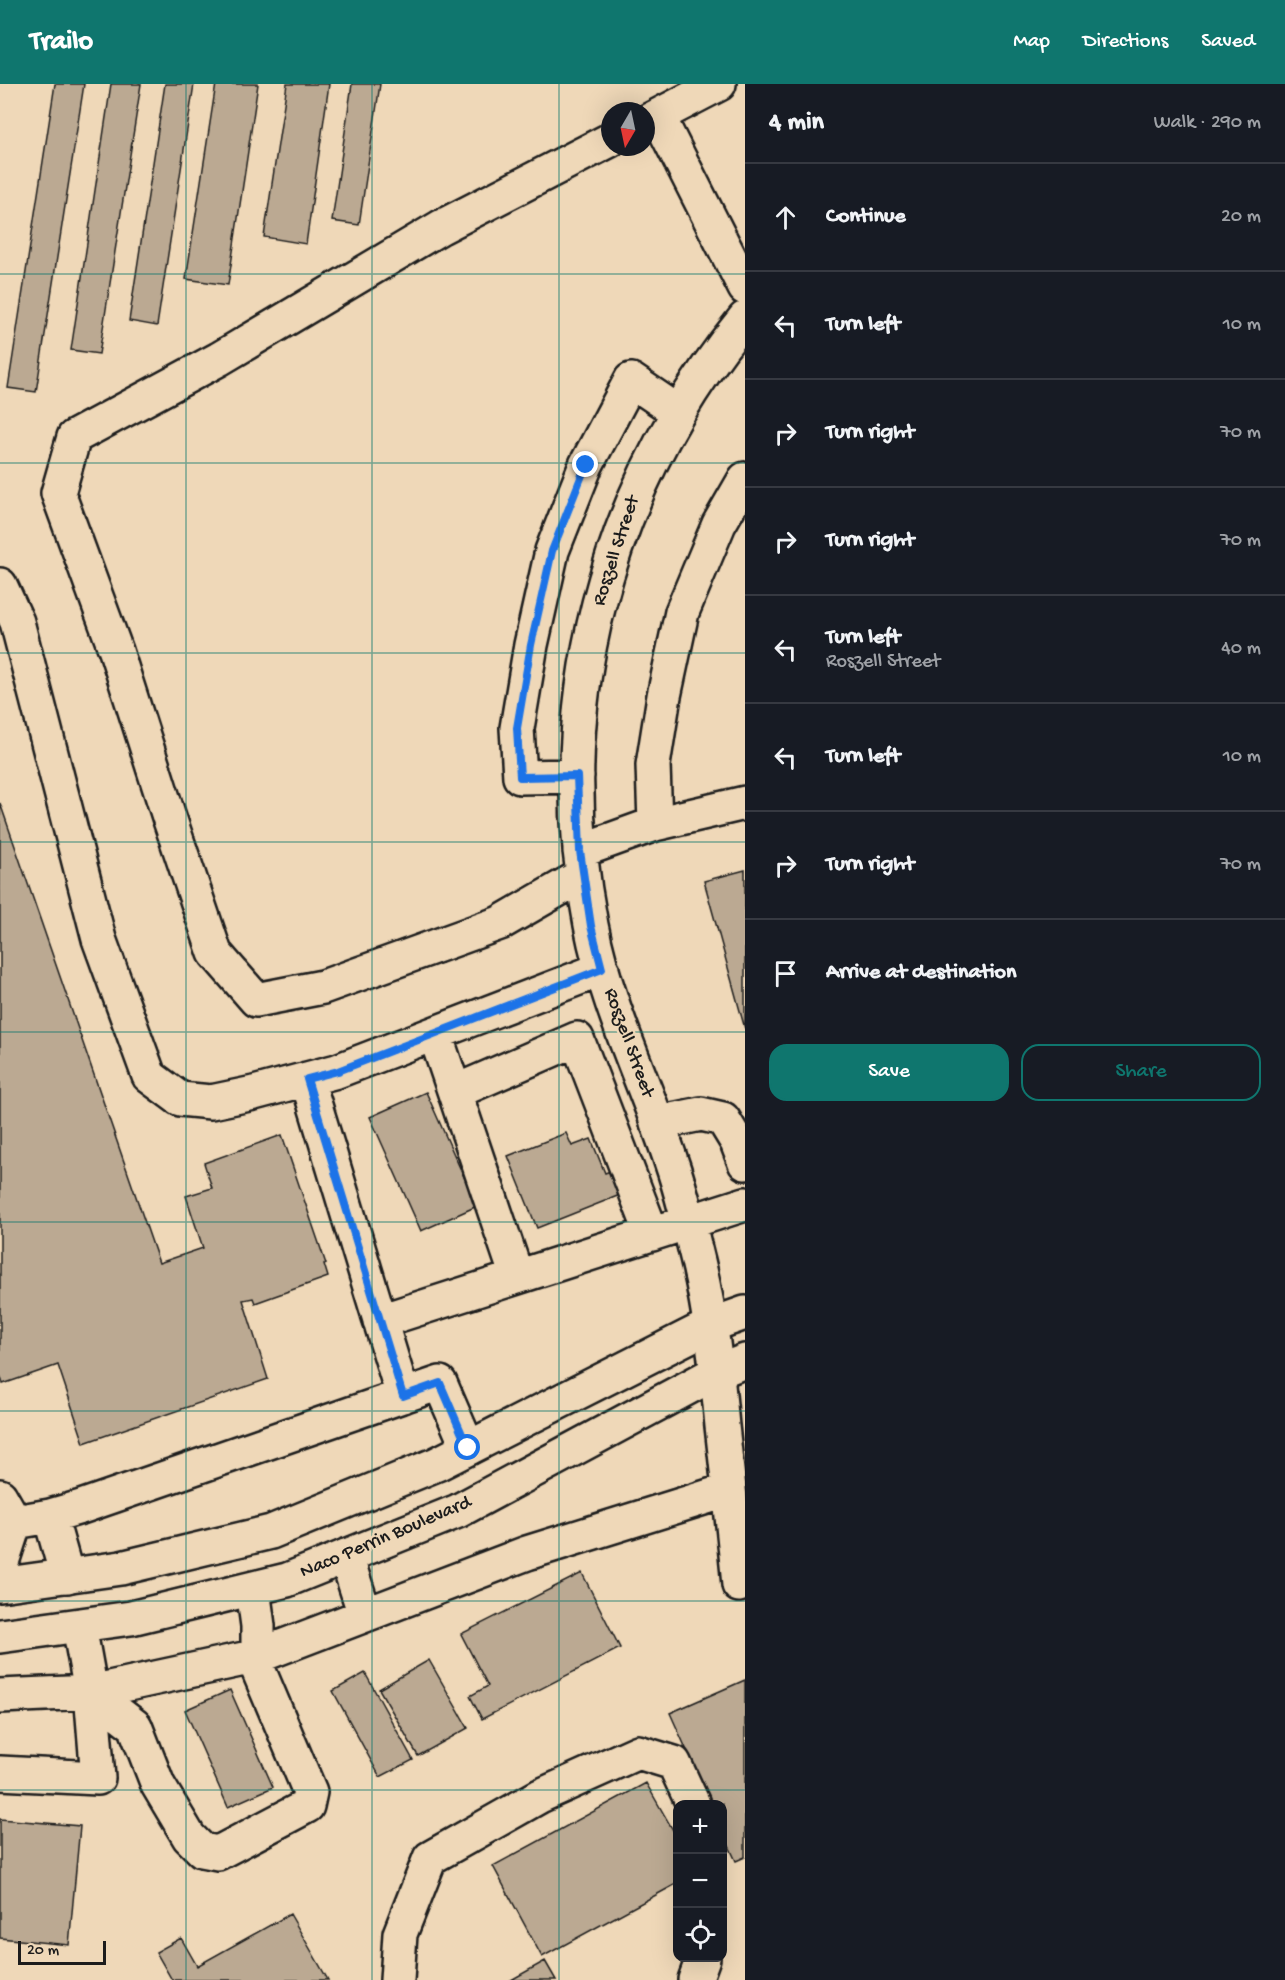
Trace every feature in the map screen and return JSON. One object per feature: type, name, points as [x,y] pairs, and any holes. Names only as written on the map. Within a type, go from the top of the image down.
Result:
[{"type":"main road","points":[[655,117],[719,84]]},
{"type":"main road","points":[[655,124],[745,288]]},
{"type":"main road","points":[[601,146],[441,227],[219,359],[74,437],[58,494],[116,651],[215,953],[256,1000],[323,987],[500,923],[582,863],[655,824],[745,803]]},
{"type":"main road","name":"Roszell Street","points":[[740,1585],[740,1539],[729,1490],[731,1366],[711,1325],[699,1265],[673,1166],[610,999],[602,969],[591,926],[582,863],[577,776],[581,700],[593,626],[613,553],[641,482],[678,412],[717,352],[745,318]]},
{"type":"main road","points":[[577,776],[520,777],[517,728],[531,645],[552,551],[586,465],[631,380],[678,412]]},
{"type":"main road","points":[[655,824],[653,765],[663,696],[682,612],[719,524],[745,479]]},
{"type":"main road","points":[[0,585],[17,622],[99,939],[149,1076],[180,1099],[211,1102],[254,1094],[338,1071],[602,969]]},
{"type":"main road","points":[[435,1034],[517,1277]]},
{"type":"main road","points":[[455,1092],[578,1039],[652,1234]]},
{"type":"main road","points":[[307,1079],[403,1396]]},
{"type":"main road","points":[[657,1123],[701,1114],[723,1119],[738,1142],[745,1163]]},
{"type":"main road","points":[[381,1321],[745,1204]]},
{"type":"main road","points":[[468,1448],[440,1383],[92,1504],[50,1516],[7,1509],[3,1571],[54,1578],[121,1569],[271,1532],[437,1464],[711,1325],[745,1312]]},
{"type":"main road","name":"Naco Perrin Boulevard","points":[[0,1636],[131,1618],[287,1580],[458,1510],[731,1366]]},
{"type":"main road","points":[[0,1696],[92,1692],[258,1656],[527,1553],[729,1490]]},
{"type":"main road","points":[[0,1773],[98,1778],[92,1692],[63,1628],[54,1578],[50,1516]]},
{"type":"main road","points":[[346,1556],[365,1615]]},
{"type":"main road","points":[[92,1692],[135,1726],[158,1785],[189,1837],[202,1850],[218,1853],[307,1806],[310,1792],[258,1669],[258,1626],[253,1588]]},
{"type":"main road","points":[[397,1980],[400,1934],[430,1858],[540,1796],[638,1752],[674,1763],[691,1800]]},
{"type":"main road","points":[[695,1980],[702,1962]]},
{"type":"building","points":[[55,84],[84,84],[36,392],[8,388]]},
{"type":"building","points":[[111,84],[141,84],[99,354],[71,350]]},
{"type":"building","points":[[165,84],[194,84],[157,326],[129,321]]},
{"type":"building","points":[[216,84],[258,84],[228,285],[186,279]]},
{"type":"building","points":[[287,84],[329,84],[306,244],[264,237]]},
{"type":"building","points":[[352,84],[380,84],[359,225],[332,221]]},
{"type":"building","points":[[0,803],[159,1263],[203,1248],[186,1196],[212,1188],[204,1163],[282,1135],[326,1264],[324,1264],[328,1277],[255,1303],[253,1298],[243,1300],[268,1379],[84,1443],[58,1365],[3,1384],[0,1375]]},
{"type":"building","points":[[745,870],[745,1029],[704,881]]},
{"type":"building","points":[[426,1092],[477,1206],[421,1231],[370,1117]]},
{"type":"building","points":[[566,1133],[572,1146],[591,1139],[605,1173],[621,1167],[630,1191],[537,1228],[508,1156]]},
{"type":"building","points":[[582,1573],[620,1648],[482,1719],[470,1696],[488,1686],[461,1634]]},
{"type":"building","points":[[429,1660],[468,1728],[418,1756],[379,1689]]},
{"type":"building","points":[[365,1673],[413,1760],[380,1777],[333,1691]]},
{"type":"building","points":[[745,1680],[745,1857],[736,1861],[727,1842],[727,1800],[709,1800],[670,1713]]},
{"type":"building","points":[[230,1690],[273,1787],[228,1807],[185,1710]]},
{"type":"building","points":[[646,1783],[673,1830],[673,1886],[542,1957],[493,1866]]},
{"type":"building","points":[[0,1819],[80,1826],[69,1945],[0,1938]]},
{"type":"building","points":[[290,1914],[328,1980],[172,1980],[156,1952],[181,1938],[197,1966]]},
{"type":"building","points":[[545,1961],[556,1980],[511,1980]]},
{"type":"route","points":[[468,1448],[440,1383],[403,1396],[307,1079],[338,1071],[602,969],[591,926],[580,851],[577,776],[520,777],[517,728],[531,645],[552,551],[586,465]]}]
